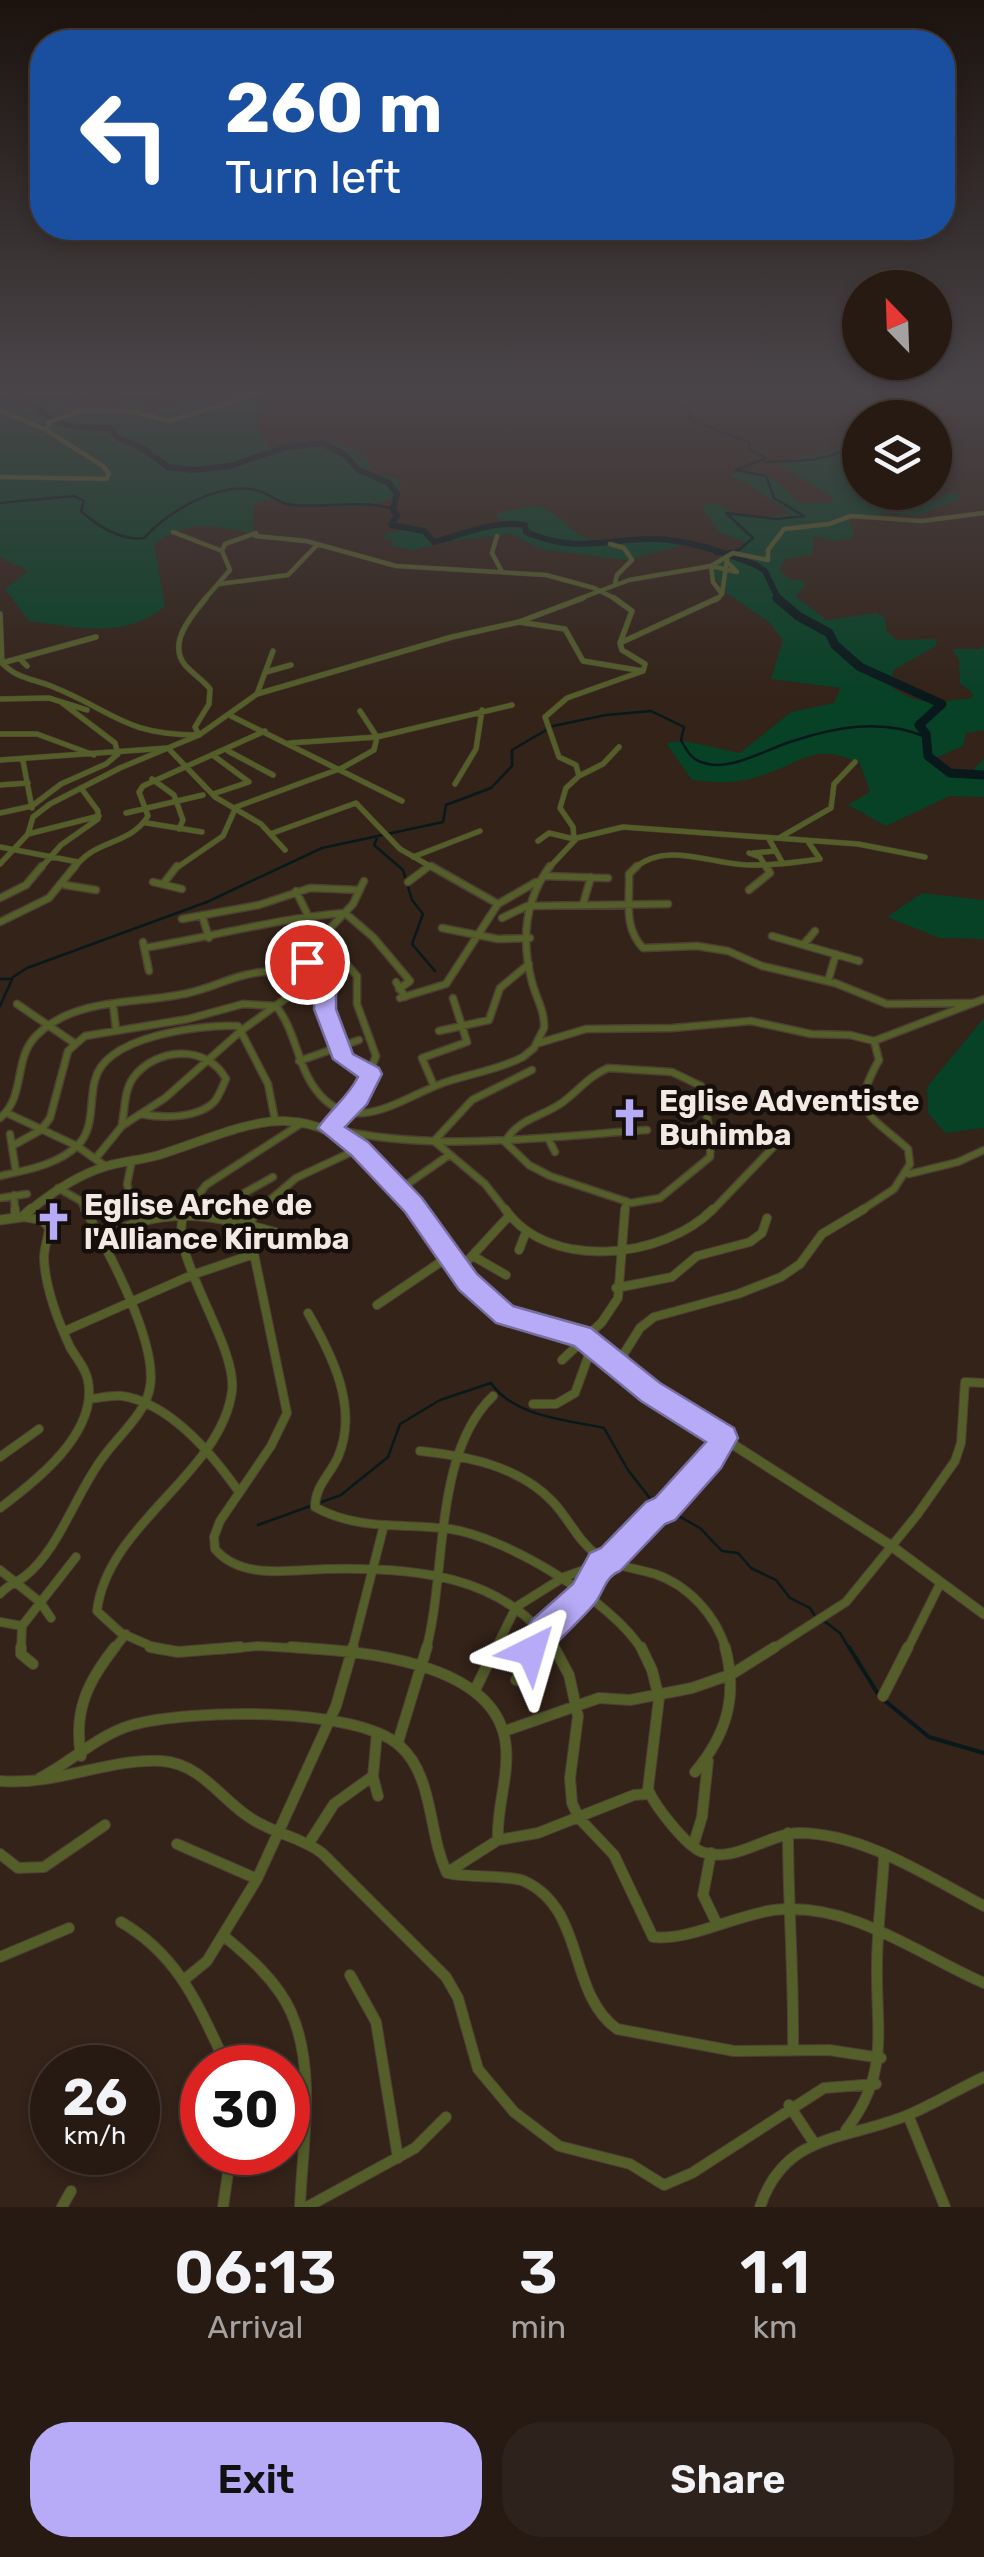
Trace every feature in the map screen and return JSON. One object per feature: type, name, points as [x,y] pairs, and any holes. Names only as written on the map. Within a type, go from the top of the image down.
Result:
[{"type":"street","points":[[33,817],[81,788],[198,735],[231,716],[257,694],[452,636],[519,622],[615,584],[729,559],[768,560],[768,550],[784,529],[829,524],[851,516],[922,522],[984,512]]},
{"type":"street","points":[[173,532],[222,552],[230,570],[176,642],[182,660],[210,689],[209,704],[195,727],[198,735]]},
{"type":"street","points":[[222,552],[232,541],[255,534],[318,544],[400,567],[502,570],[600,588],[632,612],[620,643],[622,650],[645,664],[643,671]]},
{"type":"street","points":[[497,536],[490,544],[490,555],[502,570]]},
{"type":"street","points":[[218,584],[288,575],[318,544]]},
{"type":"street","points":[[610,544],[624,548],[632,560],[617,575],[615,584]]},
{"type":"street","points":[[620,643],[652,625],[706,606],[722,594],[729,559]]},
{"type":"street","points":[[711,566],[727,572]]},
{"type":"street","points":[[711,566],[713,582],[722,594]]},
{"type":"street","points":[[0,614],[1,657],[17,678],[50,686],[91,711]]},
{"type":"street","points":[[519,622],[565,629],[578,656],[590,664],[643,671]]},
{"type":"street","points":[[1,657],[20,660],[96,637]]},
{"type":"street","points":[[257,694],[273,651]]},
{"type":"street","points":[[20,660],[27,666]]},
{"type":"street","points":[[264,672],[291,665]]},
{"type":"street","points":[[579,776],[576,766],[558,757],[559,748],[549,728],[549,711],[568,694],[643,671]]},
{"type":"street","points":[[0,699],[30,697],[61,702],[154,734],[198,735]]},
{"type":"street","points":[[61,702],[115,743],[118,754]]},
{"type":"street","points":[[290,742],[377,737],[512,704]]},
{"type":"street","points":[[455,784],[467,770],[480,738],[482,710]]},
{"type":"street","points":[[163,884],[177,866],[223,836],[236,808],[342,768],[374,750],[377,737],[360,711]]},
{"type":"street","points":[[231,716],[342,768],[402,802]]},
{"type":"street","points":[[147,824],[139,792],[152,779],[214,756],[265,731]]},
{"type":"street","points":[[0,734],[25,732],[56,737],[94,755]]},
{"type":"street","points":[[538,1043],[545,1021],[530,974],[527,906],[540,878],[574,839],[573,827],[560,804],[566,788],[603,764],[620,747]]},
{"type":"street","points":[[0,760],[168,748]]},
{"type":"street","points":[[168,748],[212,794],[270,834],[284,850]]},
{"type":"street","points":[[227,750],[273,775]]},
{"type":"street","points":[[0,813],[32,806],[60,784],[106,764],[118,754]]},
{"type":"street","points":[[212,794],[249,782],[214,756]]},
{"type":"street","points":[[0,864],[28,834],[33,817],[23,761]]},
{"type":"street","points":[[778,838],[831,808],[834,784],[855,762]]},
{"type":"street","points":[[152,779],[168,789],[177,802],[183,820],[179,829]]},
{"type":"street","points":[[0,785],[28,783]]},
{"type":"street","points":[[81,788],[99,816]]},
{"type":"street","points":[[126,813],[203,796]]},
{"type":"street","points":[[270,834],[356,803],[412,858],[460,880],[498,904]]},
{"type":"street","points":[[28,834],[99,816]]},
{"type":"street","points":[[0,898],[26,884],[52,855],[99,816]]},
{"type":"street","points":[[147,824],[202,832]]},
{"type":"street","points":[[0,922],[49,898],[78,862],[147,824]]},
{"type":"street","points":[[534,830],[574,839],[617,828],[778,838],[873,846],[925,857]]},
{"type":"street","points":[[412,858],[480,831]]},
{"type":"street","points":[[538,841],[549,833]]},
{"type":"street","points":[[768,838],[783,863]]},
{"type":"street","points":[[809,842],[820,860],[740,865],[673,854],[644,860],[629,874],[630,890],[625,905],[639,946],[728,951],[762,966],[828,981],[888,1004],[972,1003]]},
{"type":"street","points":[[0,847],[78,862]]},
{"type":"street","points":[[749,890],[769,874],[751,853],[776,850]]},
{"type":"street","points":[[408,882],[428,868]]},
{"type":"street","points":[[583,904],[591,877]]},
{"type":"street","points":[[148,972],[143,945],[209,938],[307,916],[345,913],[373,937],[410,981],[400,992],[446,984],[498,904],[540,878],[608,878]]},
{"type":"street","points":[[309,981],[306,965],[318,943],[345,913],[364,881]]},
{"type":"street","points":[[153,882],[182,889]]},
{"type":"street","points":[[64,884],[96,890]]},
{"type":"street","points":[[182,919],[259,904],[296,891],[360,890]]},
{"type":"street","points":[[296,891],[318,943],[341,958],[357,976],[357,1004],[376,1050],[371,1074],[346,1114],[330,1128]]},
{"type":"street","points":[[502,918],[527,906],[668,904]]},
{"type":"street","points":[[202,914],[209,938]]},
{"type":"street","points":[[442,928],[478,936],[530,938]]},
{"type":"street","points":[[793,951],[816,930]]},
{"type":"street","points":[[772,936],[859,961]]},
{"type":"street","points":[[828,981],[836,954]]},
{"type":"street","points":[[439,1031],[464,1029],[489,1020],[500,988],[530,963]]},
{"type":"street","points":[[104,1166],[77,1146],[4,1116],[16,1101],[18,1066],[27,1046],[47,1027],[68,1016],[113,1004],[183,995],[256,973],[290,976],[325,988],[325,1009],[339,1049],[348,1064],[371,1074]]},
{"type":"street","points":[[96,1158],[122,1126],[309,981]]},
{"type":"street","points":[[434,1086],[422,1058],[465,1044],[453,998]]},
{"type":"street","points":[[12,1146],[41,1130],[50,1118],[60,1074],[74,1043],[116,1029],[188,1020],[243,1004],[276,1006],[285,1016],[299,1061],[318,1094],[346,1114],[382,1112],[401,1106],[434,1086],[511,1063],[538,1043],[586,1029],[741,1022],[874,1040],[907,1032],[984,998]]},
{"type":"street","points":[[17,1004],[74,1043]]},
{"type":"street","points":[[113,1004],[116,1029]]},
{"type":"street","points":[[0,1176],[42,1165],[77,1146],[86,1135],[99,1068],[109,1056],[133,1043],[161,1037],[230,1025],[242,1030],[268,1084],[275,1120]]},
{"type":"street","points":[[299,1061],[359,1040]]},
{"type":"street","points":[[874,1040],[879,1060],[865,1082],[865,1106],[908,1149],[912,1158],[908,1174]]},
{"type":"street","points":[[122,1126],[126,1093],[133,1078],[147,1066],[175,1055],[204,1054],[214,1058],[226,1079],[214,1102],[182,1115],[162,1118],[140,1114]]},
{"type":"street","points":[[628,1068],[689,1077],[702,1086],[710,1157],[660,1198],[626,1201],[550,1176],[529,1165],[505,1142],[510,1131],[523,1121],[558,1105],[587,1074],[628,1068]]},
{"type":"street","points":[[434,1140],[457,1114],[488,1090],[516,1082],[532,1070]]},
{"type":"street","points":[[19,1217],[56,1188],[104,1166],[158,1156],[211,1134],[275,1120],[330,1128],[356,1137],[505,1142],[647,1130]]},
{"type":"street","points":[[302,1123],[206,1185],[182,1216],[183,1249],[230,1370],[232,1399],[203,1448],[112,1569],[98,1596],[97,1611],[104,1623],[153,1648],[260,1646],[350,1654],[421,1665],[476,1688],[496,1710],[505,1731],[507,1778],[496,1825],[498,1840]]},
{"type":"street","points":[[330,1128],[360,1149],[400,1190],[459,1270],[506,1315],[582,1336],[651,1392],[890,1545],[984,1614]]},
{"type":"street","points":[[10,1134],[16,1172]]},
{"type":"street","points":[[434,1140],[491,1190],[508,1216],[526,1232],[579,1249],[622,1248],[654,1242],[699,1222],[750,1176],[782,1137]]},
{"type":"street","points":[[549,1140],[555,1152]]},
{"type":"street","points":[[360,1149],[326,1162],[268,1198],[248,1225],[288,1413],[274,1446],[215,1524],[212,1540],[218,1554],[235,1564],[270,1571],[332,1569],[439,1579],[479,1586],[516,1606],[542,1631],[560,1660],[576,1704],[577,1735],[568,1784],[576,1817],[599,1836],[614,1856],[653,1937],[684,1936],[716,1922],[788,1909],[824,1912],[880,1932],[984,1984]]},
{"type":"street","points":[[618,1363],[640,1328],[654,1318],[761,1286],[787,1274],[804,1262],[823,1234],[856,1217],[908,1174],[958,1162],[984,1150]]},
{"type":"street","points":[[400,1190],[449,1155]]},
{"type":"street","points":[[132,1160],[127,1184],[133,1208]]},
{"type":"street","points":[[230,1234],[225,1217],[238,1196],[273,1177]]},
{"type":"street","points":[[0,1594],[35,1565],[52,1542],[100,1460],[144,1405],[152,1372],[145,1344],[102,1236],[81,1201],[56,1188]]},
{"type":"street","points":[[0,1198],[28,1194]]},
{"type":"street","points":[[14,1195],[19,1217]]},
{"type":"street","points":[[562,1360],[582,1336],[604,1320],[608,1307],[618,1298],[626,1201]]},
{"type":"street","points":[[102,1236],[119,1227],[182,1216],[225,1217],[275,1232]]},
{"type":"street","points":[[459,1270],[508,1216]]},
{"type":"street","points":[[616,1288],[672,1277],[698,1256],[750,1242],[762,1234],[766,1218]]},
{"type":"street","points":[[0,1220],[42,1220],[49,1228],[44,1260],[65,1331],[88,1380],[90,1399],[84,1417],[42,1474],[0,1508]]},
{"type":"street","points":[[520,1250],[526,1232]]},
{"type":"street","points":[[65,1331],[192,1275],[254,1254]]},
{"type":"street","points":[[473,1256],[506,1275]]},
{"type":"street","points":[[377,1305],[448,1257]]},
{"type":"street","points":[[308,1313],[333,1364],[346,1416],[346,1434],[314,1504],[325,1514],[383,1529],[446,1528],[504,1542],[612,1614],[656,1673],[659,1726],[648,1765],[650,1794],[693,1846],[710,1853],[745,1850],[788,1833],[807,1833],[884,1856],[984,1906]]},
{"type":"street","points":[[533,1404],[556,1404],[575,1393],[593,1345]]},
{"type":"street","points":[[505,1731],[576,1704],[692,1688],[732,1674],[846,1602],[917,1515],[954,1461],[960,1443],[965,1382],[984,1383]]},
{"type":"street","points":[[90,1399],[122,1396],[144,1405],[203,1448],[239,1492]]},
{"type":"street","points":[[398,1742],[421,1665],[439,1579],[448,1484],[476,1412],[494,1396]]},
{"type":"street","points":[[0,1456],[39,1429]]},
{"type":"street","points":[[516,1680],[542,1631],[583,1594],[605,1562],[666,1507],[724,1438]]},
{"type":"street","points":[[420,1450],[515,1474],[538,1486],[580,1541],[605,1562],[666,1578],[697,1598],[720,1631],[732,1674],[730,1714],[708,1760],[702,1817],[693,1846]]},
{"type":"street","points":[[185,1979],[207,1961],[257,1879],[336,1706],[383,1529]]},
{"type":"street","points":[[33,1664],[21,1654],[22,1626],[76,1558]]},
{"type":"street","points":[[476,1688],[516,1606],[560,1580],[605,1562]]},
{"type":"street","points":[[0,1570],[40,1602],[51,1618]]},
{"type":"street","points":[[883,1696],[940,1584]]},
{"type":"street","points":[[0,1622],[22,1626]]},
{"type":"street","points":[[80,1756],[74,1722],[76,1710],[96,1672],[126,1634]]},
{"type":"street","points":[[33,1782],[110,1734],[164,1717],[277,1713],[377,1733],[398,1742],[423,1784],[440,1861],[447,1873],[475,1879],[520,1878],[542,1891],[571,1934],[591,2000],[602,2020],[618,2029],[714,2048],[848,2049],[881,2058]]},
{"type":"street","points":[[377,1733],[373,1776],[378,1796]]},
{"type":"street","points":[[0,1782],[33,1782],[162,1760],[182,1764],[211,1782],[254,1822],[310,1843],[328,1857],[448,1979],[460,2002],[477,2068],[490,2087],[558,2146],[628,2162],[664,2184],[676,2184],[788,2105],[825,2087],[876,2084]]},
{"type":"street","points":[[695,1772],[708,1760]]},
{"type":"street","points":[[310,1843],[334,1804],[373,1776]]},
{"type":"street","points":[[447,1873],[498,1840],[538,1833],[634,1795],[650,1794]]},
{"type":"street","points":[[0,1854],[18,1868],[44,1867],[105,1825]]},
{"type":"street","points":[[788,1833],[788,1909],[794,1949],[792,2049]]},
{"type":"street","points":[[177,1844],[257,1879]]},
{"type":"street","points":[[710,1853],[703,1894],[716,1922]]},
{"type":"street","points":[[846,2130],[864,2110],[876,2084],[881,2058],[877,1982],[884,1856]]},
{"type":"street","points":[[121,1922],[150,1939],[185,1979],[217,2045]]},
{"type":"street","points":[[0,1956],[69,1928]]},
{"type":"street","points":[[224,1936],[280,1993],[296,2025],[303,2088],[304,2207],[398,2158],[422,2142],[446,2116]]},
{"type":"street","points":[[350,1975],[376,2022],[398,2158]]},
{"type":"street","points":[[760,2207],[772,2174],[814,2144],[846,2130],[908,2115],[984,2076]]},
{"type":"street","points":[[788,2105],[814,2144]]},
{"type":"street","points":[[908,2115],[945,2207]]},
{"type":"street","points":[[223,2207],[228,2175]]},
{"type":"street","points":[[62,2207],[71,2190]]},
{"type":"green space","points":[[0,491],[399,491],[376,504],[357,507],[265,500],[253,506],[253,533],[202,526],[168,536],[154,544],[165,606],[134,624],[117,627],[100,629],[29,621],[5,589],[28,571],[0,557]]},
{"type":"green space","points":[[758,491],[787,491],[799,503],[829,503],[833,499],[822,491],[842,491],[842,510],[932,510],[916,516],[893,513],[848,518],[852,538],[835,541],[814,536],[813,554],[785,559],[779,570],[790,579],[804,581],[805,587],[795,596],[827,620],[876,613],[885,618],[887,632],[897,640],[937,639],[936,646],[893,670],[892,687],[912,698],[972,698],[973,694],[960,683],[959,660],[952,649],[981,649],[984,645],[984,730],[966,733],[963,746],[933,759],[939,767],[969,775],[984,758],[984,797],[950,796],[886,826],[848,805],[870,792],[860,764],[845,757],[810,756],[746,780],[692,780],[666,743],[685,741],[740,753],[791,712],[834,703],[840,688],[771,679],[783,640],[769,622],[725,592],[707,566],[721,562],[720,555],[739,550],[745,542],[720,532],[704,512],[705,503],[749,515],[788,513]]},
{"type":"green space","points":[[534,505],[551,512],[586,538],[681,546],[626,560],[539,549],[512,534],[450,541],[415,550],[391,546],[394,540],[383,539],[388,533],[423,526],[437,539],[445,538],[501,522],[496,514],[500,512]]},
{"type":"green space","points":[[922,893],[984,900],[984,939],[940,938],[887,917]]},
{"type":"green space","points":[[984,1018],[984,1128],[945,1133],[928,1113],[927,1087]]},
{"type":"waterway","points":[[0,503],[74,496],[84,501],[81,511],[94,522],[118,535],[144,538],[180,509],[223,491]]},
{"type":"waterway","points":[[259,491],[292,505],[369,505],[394,509]]},
{"type":"waterway","points":[[395,491],[393,510],[397,515],[391,525],[424,531],[434,542],[490,526],[513,524],[525,525],[526,532],[543,538],[574,544],[649,539],[690,543],[756,565],[765,571],[779,600]]},
{"type":"waterway","points":[[716,554],[739,550],[753,538],[726,513],[776,519],[804,516],[774,498],[771,491]]},
{"type":"waterway","points":[[779,600],[798,616],[829,633],[835,645],[860,667],[942,704],[919,725],[926,734],[928,756],[950,773],[984,775]]},
{"type":"waterway","points":[[0,1006],[13,977],[27,968],[207,902],[322,848],[443,822],[446,805],[491,788],[512,766],[512,750],[553,726],[651,711],[684,727],[681,740],[689,753],[712,765],[735,763],[790,742],[841,729],[875,726],[926,737]]},
{"type":"waterway","points":[[378,836],[374,845],[403,870],[412,900],[423,914],[412,944],[435,971]]},
{"type":"waterway","points":[[0,979],[12,979]]},
{"type":"waterway","points":[[258,1525],[341,1495],[388,1457],[400,1424],[440,1400],[491,1383],[527,1410],[604,1428],[628,1470],[652,1501],[700,1528],[722,1551],[738,1553],[751,1568],[776,1580],[790,1598],[810,1608],[815,1616]]},
{"type":"waterway","points":[[824,1621],[840,1633],[850,1650]]},
{"type":"waterway","points":[[849,1647],[878,1694]]},
{"type":"waterway","points":[[884,1700],[929,1737],[984,1753]]},
{"type":"place","name":"Eglise Adventiste Buhimba","points":[[629,1118]]},
{"type":"place","name":"Eglise Arche de l'Alliance Kirumba","points":[[54,1222]]},
{"type":"route","points":[[307,962],[311,977],[325,988],[325,1009],[344,1059],[371,1074],[359,1098],[330,1128],[360,1149],[414,1205],[468,1282],[506,1315],[534,1326],[582,1336],[651,1392],[724,1438],[664,1510],[656,1512],[609,1561],[600,1563],[583,1594],[542,1631],[531,1651]]}]
